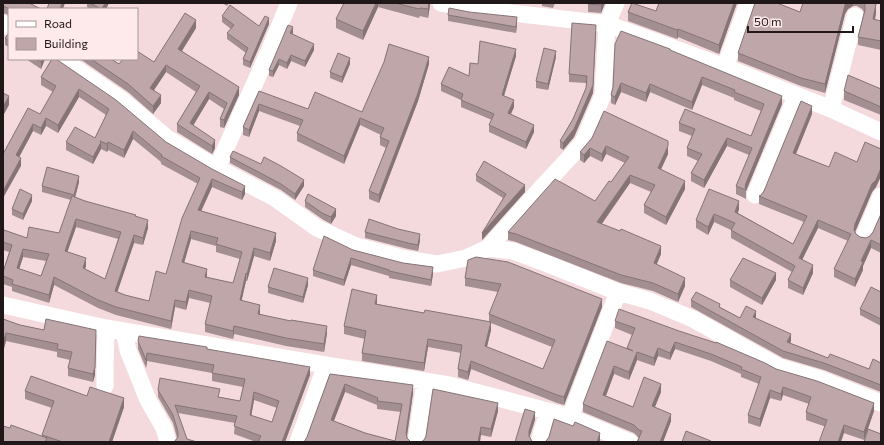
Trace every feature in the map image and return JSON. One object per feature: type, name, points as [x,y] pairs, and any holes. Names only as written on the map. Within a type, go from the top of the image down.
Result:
[{"type":"street","points":[[217,168],[289,3]]},
{"type":"street","points":[[441,3],[470,8],[607,24],[725,67],[830,109],[881,132]]},
{"type":"street","points":[[63,60],[122,100],[167,138],[217,168],[275,198],[317,228],[356,246],[406,259],[437,264],[466,258],[488,248],[583,142],[603,95],[607,24],[616,3]]},
{"type":"street","points":[[725,67],[748,3]]},
{"type":"street","points":[[830,109],[855,16]]},
{"type":"street","points":[[755,195],[796,96]]},
{"type":"street","points":[[864,236],[881,196]]},
{"type":"street","points":[[488,248],[513,251],[618,292],[650,301],[693,319],[779,367],[820,379],[881,403]]},
{"type":"street","points":[[570,416],[618,292]]},
{"type":"street","points":[[3,305],[124,332],[449,385],[570,416],[630,442]]},
{"type":"street","points":[[105,386],[106,328]]},
{"type":"street","points":[[124,332],[128,350],[148,400],[164,428],[168,442]]},
{"type":"street","points":[[298,442],[326,365]]},
{"type":"street","points":[[416,442],[425,381]]},
{"type":"street","points":[[538,442],[548,411]]},
{"type":"building","points":[[3,3],[29,3],[39,8],[8,8],[3,6]]},
{"type":"building","points":[[49,3],[62,3],[60,8],[47,8]]},
{"type":"building","points":[[90,3],[105,3],[102,8],[99,8]]},
{"type":"building","points":[[344,3],[376,3],[363,31],[336,19]]},
{"type":"building","points":[[395,3],[429,3],[428,9],[419,9]]},
{"type":"building","points":[[588,3],[602,3],[601,5]]},
{"type":"building","points":[[632,3],[656,11],[659,3],[734,3],[719,45],[628,12]]},
{"type":"building","points":[[755,3],[777,3],[800,12],[803,3],[846,3],[825,84],[801,78],[738,53]]},
{"type":"building","points":[[864,3],[876,4],[873,19],[881,21],[881,41],[858,37],[865,10]]},
{"type":"building","points":[[230,5],[259,26],[265,16],[269,18],[250,62],[243,59],[248,48],[227,33],[234,25],[222,16]]},
{"type":"building","points":[[449,8],[469,12],[517,17],[516,27],[448,15]]},
{"type":"building","points":[[185,13],[196,20],[178,49],[239,87],[224,120],[220,119],[227,103],[209,92],[190,123],[215,140],[212,146],[177,124],[200,86],[166,65],[150,88],[161,95],[153,106],[128,84],[92,60],[113,60],[119,64],[122,60],[138,60],[138,52],[154,62]]},
{"type":"building","points":[[572,23],[596,25],[593,85],[574,129],[563,143],[560,141],[573,119],[586,88],[587,76],[569,74]]},
{"type":"building","points":[[288,25],[293,27],[290,33],[314,44],[305,61],[291,55],[287,63],[279,59],[273,71],[269,70]]},
{"type":"building","points":[[621,31],[670,49],[782,96],[746,183],[746,190],[736,186],[752,148],[727,138],[704,180],[691,173],[702,154],[687,148],[695,129],[679,123],[685,109],[751,136],[764,104],[734,92],[735,90],[702,77],[692,102],[650,84],[646,93],[621,83],[615,97],[611,95],[613,87],[615,44]]},
{"type":"building","points":[[480,41],[516,49],[502,95],[514,100],[508,113],[534,125],[526,142],[489,125],[494,114],[461,100],[463,94],[441,84],[449,67],[469,76],[470,63],[478,64]]},
{"type":"building","points":[[389,44],[429,57],[418,93],[379,195],[369,191],[389,141],[380,137],[384,128],[360,118],[344,156],[297,133],[303,120],[259,104],[249,130],[243,127],[259,91],[308,109],[315,92],[362,112],[384,62]]},
{"type":"building","points":[[544,48],[556,51],[548,84],[536,81]]},
{"type":"building","points":[[338,53],[350,58],[342,77],[330,72]]},
{"type":"building","points":[[51,60],[57,60],[116,100],[166,142],[212,169],[245,186],[242,192],[212,179],[198,210],[276,233],[270,253],[254,248],[247,274],[246,273],[240,300],[260,305],[258,314],[291,321],[327,326],[324,344],[286,338],[234,326],[233,331],[205,324],[212,296],[189,290],[186,302],[175,300],[171,321],[116,307],[98,300],[54,277],[49,295],[12,284],[13,280],[3,276],[12,245],[3,242],[4,230],[27,238],[29,227],[59,233],[72,196],[148,220],[143,238],[134,235],[115,291],[149,301],[156,271],[166,274],[182,218],[200,178],[161,156],[162,155],[133,131],[124,150],[108,142],[107,144],[100,141],[101,142],[93,157],[66,142],[75,127],[95,138],[109,109],[79,89],[58,125],[46,118],[41,128],[33,124],[16,155],[21,158],[3,191],[3,154],[28,108],[40,114],[56,86],[41,77]],"holes":[[[76,219],[121,232],[105,279],[83,268],[86,258],[65,251]],[[191,231],[218,238],[216,244],[242,252],[233,283],[205,277],[207,269],[182,262]],[[23,249],[49,254],[41,276],[17,268]]]},
{"type":"building","points":[[848,75],[881,89],[881,107],[844,91]]},
{"type":"building","points":[[3,93],[9,96],[3,107]]},
{"type":"building","points":[[801,101],[812,106],[793,153],[829,167],[835,152],[857,162],[865,142],[881,149],[881,168],[876,180],[872,184],[855,224],[854,230],[860,237],[866,238],[870,236],[881,214],[881,245],[871,240],[861,261],[863,262],[855,279],[834,269],[851,234],[818,220],[799,258],[813,265],[803,288],[788,280],[795,266],[731,230],[735,223],[714,214],[708,227],[696,220],[709,189],[739,201],[735,212],[793,244],[807,216],[759,196],[764,191]]},
{"type":"building","points":[[604,111],[668,141],[668,146],[658,168],[685,181],[666,217],[644,205],[655,185],[630,175],[597,222],[620,231],[621,229],[661,246],[654,263],[685,278],[678,294],[653,283],[621,275],[508,232],[555,179],[595,201],[609,181],[611,182],[629,157],[606,146],[602,154],[590,148],[584,155],[580,152],[592,138]]},
{"type":"building","points":[[233,151],[261,164],[264,157],[304,180],[295,194],[281,184],[230,157]]},
{"type":"building","points":[[484,161],[525,185],[482,233],[506,194],[476,175]]},
{"type":"building","points":[[47,167],[79,176],[74,195],[42,186]]},
{"type":"building","points":[[20,189],[32,195],[23,214],[12,209]]},
{"type":"building","points":[[308,194],[336,209],[331,217],[322,213],[305,201]]},
{"type":"building","points":[[369,219],[398,229],[420,234],[418,245],[365,232]]},
{"type":"building","points":[[324,236],[353,250],[403,263],[433,267],[431,280],[389,271],[351,258],[344,280],[313,270]]},
{"type":"building","points":[[476,257],[508,262],[602,299],[564,397],[471,361],[468,372],[458,369],[462,345],[428,339],[424,363],[362,353],[366,331],[344,326],[352,289],[377,295],[375,304],[424,313],[425,310],[491,322],[485,346],[543,369],[555,340],[489,314],[501,284],[465,278],[468,260]]},
{"type":"building","points":[[743,258],[776,273],[762,298],[730,280]]},
{"type":"building","points":[[274,268],[308,278],[303,297],[268,287]]},
{"type":"building","points":[[871,287],[881,292],[881,319],[860,309]]},
{"type":"building","points":[[696,292],[720,304],[719,307],[740,318],[746,306],[756,311],[753,317],[791,334],[787,342],[828,358],[830,354],[869,369],[873,359],[881,363],[881,385],[824,363],[783,351],[691,300]]},
{"type":"building","points":[[619,309],[679,331],[716,342],[776,369],[817,381],[874,403],[864,432],[844,425],[838,442],[819,442],[827,420],[806,412],[811,397],[783,387],[781,394],[770,390],[760,419],[748,415],[761,377],[711,354],[675,342],[670,353],[658,348],[654,358],[637,352],[629,372],[614,366],[603,395],[633,407],[644,377],[661,384],[652,406],[671,414],[660,442],[637,442],[642,431],[634,425],[583,404],[607,341],[633,351],[627,348],[635,328],[615,321]]},
{"type":"building","points":[[3,319],[20,325],[44,330],[46,319],[96,330],[95,367],[93,374],[68,368],[72,352],[57,349],[58,344],[6,333],[3,343]]},
{"type":"building","points":[[139,336],[207,347],[207,349],[310,367],[282,442],[258,442],[261,436],[234,426],[237,416],[175,405],[187,439],[197,442],[174,442],[178,437],[178,432],[173,415],[158,390],[160,378],[220,389],[218,397],[240,401],[245,379],[212,373],[214,365],[147,353],[146,360],[138,341]],"holes":[[[254,392],[279,401],[272,422],[250,415]]]},
{"type":"building","points":[[330,374],[413,385],[406,433],[407,438],[411,442],[304,442]],"holes":[[[345,384],[378,398],[377,401],[402,404],[395,441],[365,433],[331,420]]]},
{"type":"building","points":[[31,376],[87,396],[90,387],[124,398],[109,442],[63,442],[42,435],[54,401],[25,391]]},
{"type":"building","points":[[433,389],[498,403],[491,429],[481,427],[478,442],[421,442],[426,436]]},
{"type":"building","points":[[525,409],[535,412],[529,431],[529,436],[533,442],[515,442]]},
{"type":"building","points":[[554,419],[573,426],[575,422],[600,433],[597,442],[545,442],[549,437]]},
{"type":"building","points":[[11,425],[47,438],[45,442],[3,442],[3,426],[10,428]]},
{"type":"building","points":[[868,429],[881,434],[881,442],[864,442]]},
{"type":"building","points":[[686,431],[711,441],[682,442]]}]
